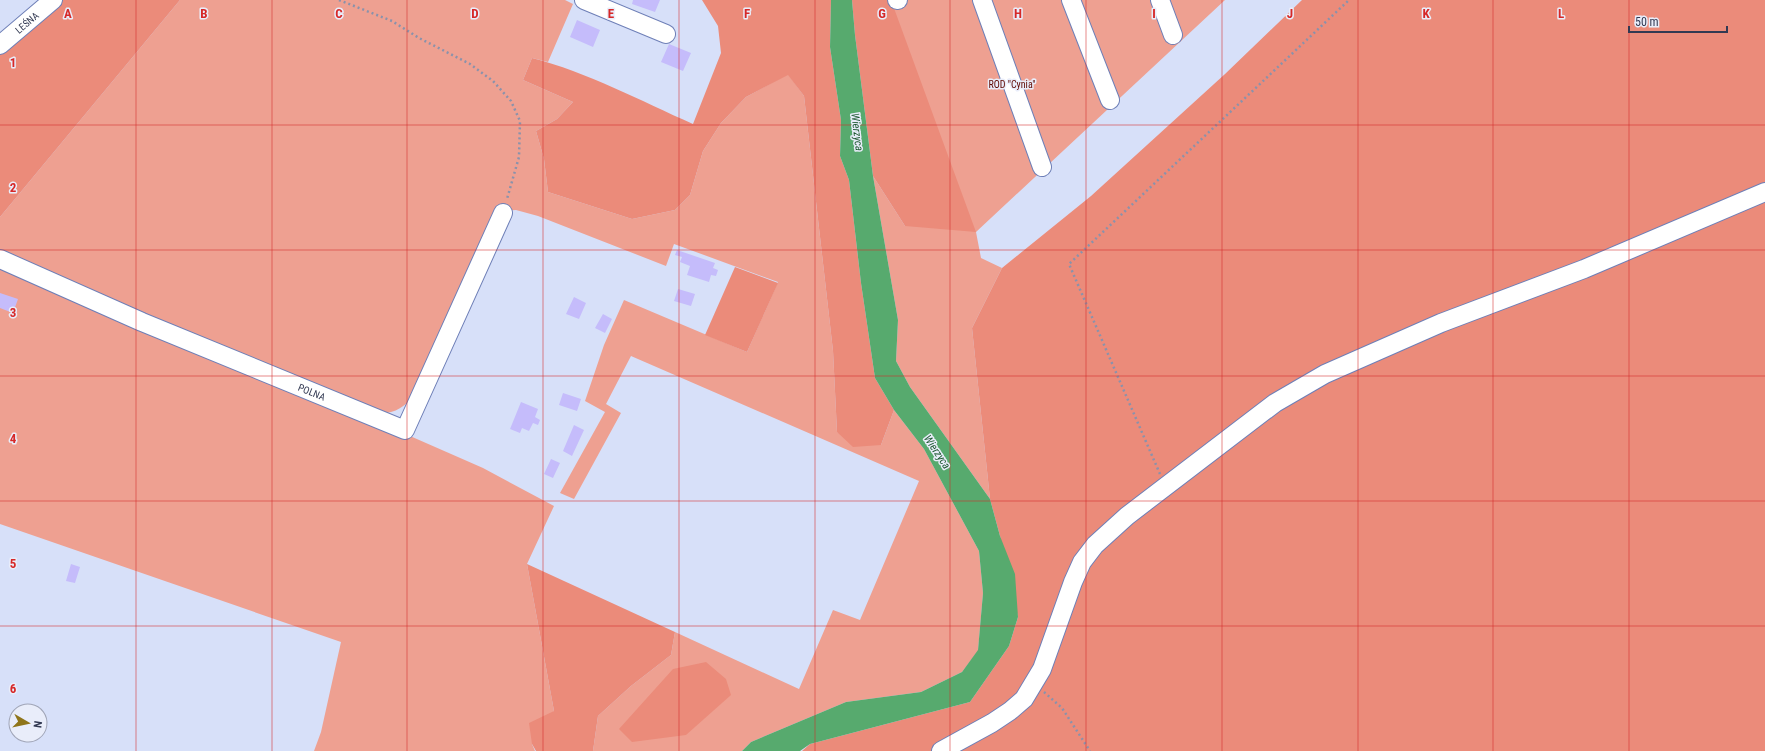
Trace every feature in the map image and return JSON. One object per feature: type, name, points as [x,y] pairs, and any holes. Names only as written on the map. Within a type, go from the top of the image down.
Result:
[{"type":"street","name":"LEŚNA","points":[[0,45],[53,0]]},
{"type":"street","points":[[584,0],[666,34]]},
{"type":"street","points":[[982,0],[1042,166]]},
{"type":"street","points":[[1071,0],[1110,100]]},
{"type":"street","points":[[1160,0],[1173,35]]},
{"type":"street","points":[[940,751],[1010,711],[1024,699],[1034,685],[1042,669],[1073,582],[1082,562],[1095,545],[1108,532],[1275,403],[1325,374],[1441,323],[1584,269],[1765,192]]},
{"type":"street","name":"POLNA","points":[[0,259],[148,325],[405,430],[503,213]]},
{"type":"path","points":[[339,0],[392,21],[419,38],[470,64],[493,81],[511,101],[520,121],[519,157],[503,213]]},
{"type":"path","points":[[1166,487],[1069,264],[1349,0]]},
{"type":"path","points":[[1034,685],[1062,708],[1090,751]]},
{"type":"green space","points":[[180,0],[565,0],[573,4],[548,62],[532,58],[523,80],[573,102],[557,119],[536,131],[544,159],[548,192],[632,219],[675,210],[690,195],[703,151],[721,123],[746,97],[788,74],[804,96],[833,351],[837,432],[881,445],[894,410],[924,449],[979,551],[983,593],[978,651],[962,672],[921,692],[846,702],[751,742],[742,751],[593,751],[598,716],[631,686],[671,655],[675,632],[799,689],[833,610],[860,620],[919,481],[631,356],[606,404],[621,413],[574,499],[560,493],[605,412],[585,401],[604,345],[624,300],[747,352],[778,282],[674,244],[666,266],[538,216],[516,210],[499,211],[416,395],[403,406],[392,412],[380,413],[363,409],[0,250],[0,217]]},
{"type":"green space","name":"ROD \"Cynia\"","points":[[891,0],[1225,0],[976,232],[981,258],[1002,268],[972,328],[990,499],[910,387],[896,361],[898,320],[873,176],[905,226]]},
{"type":"green space","points":[[0,264],[410,436],[483,468],[554,506],[527,564],[554,711],[532,744],[535,751],[314,751],[321,732],[341,642],[0,524]]},
{"type":"shaded area","points":[[63,0],[180,0],[0,217],[0,53]]},
{"type":"shaded area","points":[[702,0],[831,0],[830,47],[841,120],[840,156],[849,180],[861,283],[875,378],[894,410],[881,445],[853,447],[837,432],[833,351],[804,96],[788,75],[746,97],[721,123],[703,151],[690,195],[675,210],[632,219],[548,192],[544,159],[536,131],[557,119],[573,102],[523,80],[532,58],[593,79],[693,124],[721,53],[718,26]]},
{"type":"shaded area","points":[[852,0],[891,0],[976,232],[905,226],[873,176]]},
{"type":"shaded area","points":[[1302,0],[1765,0],[1765,751],[802,751],[810,744],[970,702],[1009,646],[1018,617],[990,499],[972,328],[1002,268],[1091,196],[1225,74]]},
{"type":"shaded area","points":[[735,267],[778,283],[747,352],[705,335]]},
{"type":"shaded area","points":[[527,564],[675,632],[671,655],[631,686],[598,716],[593,751],[536,751],[532,744],[529,723],[554,711]]},
{"type":"shaded area","points":[[706,662],[726,679],[731,695],[686,735],[632,742],[619,729],[673,669]]},
{"type":"water","name":"Wierzyca","points":[[831,0],[852,0],[873,176],[898,320],[896,361],[910,387],[990,499],[1000,536],[1015,574],[1018,617],[1009,646],[970,702],[810,744],[800,751],[742,751],[751,742],[846,702],[921,692],[962,672],[978,650],[983,593],[979,551],[924,449],[894,410],[875,378],[861,283],[849,180],[840,156],[841,120],[830,47]]},
{"type":"building","points":[[633,0],[660,0],[655,12],[632,4]]},
{"type":"building","points":[[577,20],[600,30],[593,47],[570,37]]},
{"type":"building","points":[[669,44],[691,53],[683,71],[661,62]]},
{"type":"building","points":[[677,250],[715,263],[713,268],[718,270],[716,276],[711,275],[709,282],[687,275],[690,266],[680,262],[682,257],[675,255]]},
{"type":"building","points":[[678,289],[695,294],[691,306],[674,301]]},
{"type":"building","points":[[0,293],[18,299],[13,313],[0,308]]},
{"type":"building","points":[[574,297],[586,303],[579,319],[566,314]]},
{"type":"building","points":[[603,314],[612,319],[605,333],[595,328]]},
{"type":"building","points":[[563,393],[581,399],[577,411],[559,405]]},
{"type":"building","points":[[521,402],[538,409],[535,417],[540,420],[538,425],[533,423],[529,431],[522,428],[520,433],[510,429]]},
{"type":"building","points":[[574,425],[584,430],[572,456],[563,451]]},
{"type":"building","points":[[551,459],[560,463],[553,478],[544,474]]},
{"type":"building","points":[[71,564],[80,567],[75,583],[66,581]]}]
